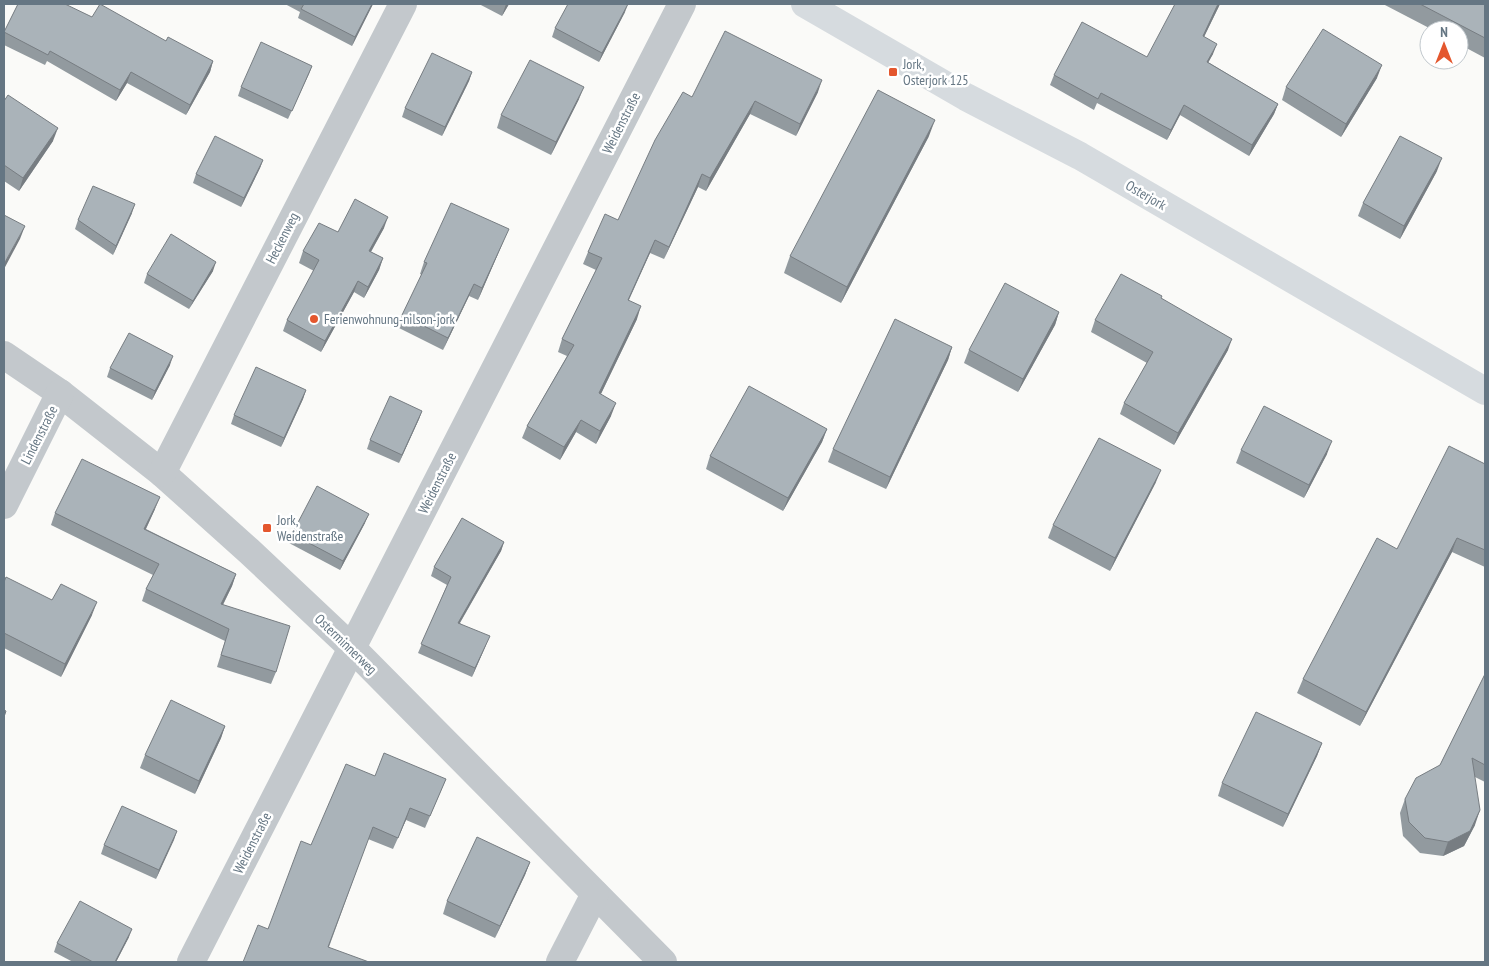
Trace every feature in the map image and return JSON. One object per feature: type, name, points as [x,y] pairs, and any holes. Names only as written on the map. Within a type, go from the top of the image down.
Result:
[{"type":"main road","name":"Osterjork","points":[[805,4],[966,97],[1080,156],[1485,391]]},
{"type":"street","name":"Heckenweg","points":[[162,473],[403,4]]},
{"type":"street","name":"Weidenstraße","points":[[191,962],[682,4]]},
{"type":"street","name":"Osterminnerweg","points":[[4,354],[60,393],[162,473],[249,551],[352,648],[663,962]]},
{"type":"street","name":"Lindenstraße","points":[[4,505],[60,393]]},
{"type":"street","points":[[560,962],[594,894]]},
{"type":"building","points":[[18,4],[65,4],[92,17],[100,4],[166,41],[168,37],[213,61],[190,105],[131,72],[120,90],[50,51],[48,55],[4,32]]},
{"type":"building","points":[[304,4],[372,4],[355,37],[301,9]]},
{"type":"building","points":[[568,4],[628,4],[602,53],[555,28]]},
{"type":"building","points":[[1175,4],[1218,4],[1203,36],[1217,44],[1207,62],[1278,104],[1252,145],[1184,105],[1171,130],[1101,93],[1098,99],[1054,75],[1082,22],[1147,57]]},
{"type":"building","points":[[1420,4],[1485,4],[1485,38],[1469,30],[1469,20],[1451,20]]},
{"type":"building","points":[[1323,29],[1382,65],[1346,124],[1286,87]]},
{"type":"building","points":[[725,31],[822,80],[800,124],[755,101],[710,178],[702,174],[669,247],[655,240],[628,300],[641,306],[599,393],[616,403],[600,431],[581,420],[564,447],[527,426],[574,345],[562,339],[602,258],[588,252],[605,214],[618,220],[655,140],[683,92],[692,97]]},
{"type":"building","points":[[261,42],[312,66],[292,111],[241,87]]},
{"type":"building","points":[[432,53],[472,72],[445,127],[405,108]]},
{"type":"building","points":[[530,60],[584,87],[556,142],[501,115]]},
{"type":"building","points":[[878,90],[935,120],[847,287],[790,256]]},
{"type":"building","points":[[8,95],[58,128],[23,178],[4,165],[4,101]]},
{"type":"building","points":[[215,136],[263,160],[244,198],[196,174]]},
{"type":"building","points":[[1400,136],[1442,158],[1404,226],[1363,203]]},
{"type":"building","points":[[93,186],[135,204],[116,246],[78,220]]},
{"type":"building","points":[[355,199],[388,217],[369,251],[383,258],[368,287],[358,281],[325,341],[287,320],[319,260],[303,251],[319,223],[338,232]]},
{"type":"building","points":[[451,203],[509,229],[482,288],[474,284],[448,338],[402,315],[427,263],[424,262]]},
{"type":"building","points":[[4,215],[25,226],[4,264]]},
{"type":"building","points":[[171,234],[216,262],[193,301],[147,274]]},
{"type":"building","points":[[1121,274],[1162,296],[1161,298],[1232,339],[1178,433],[1124,403],[1153,352],[1095,320]]},
{"type":"building","points":[[1005,283],[1059,312],[1023,379],[969,350]]},
{"type":"building","points":[[895,319],[952,347],[890,477],[833,449]]},
{"type":"building","points":[[129,333],[173,356],[155,391],[110,368]]},
{"type":"building","points":[[256,367],[306,390],[284,438],[234,415]]},
{"type":"building","points":[[749,386],[827,429],[788,498],[710,456]]},
{"type":"building","points":[[390,396],[422,411],[402,455],[370,440]]},
{"type":"building","points":[[1264,406],[1332,441],[1309,485],[1241,450]]},
{"type":"building","points":[[1099,438],[1161,470],[1115,558],[1053,525]]},
{"type":"building","points":[[1449,446],[1485,464],[1485,550],[1457,538],[1366,712],[1303,679],[1377,538],[1397,549]]},
{"type":"building","points":[[82,459],[160,497],[144,529],[236,574],[221,604],[290,626],[276,672],[221,655],[229,629],[146,589],[159,564],[55,513]]},
{"type":"building","points":[[317,486],[369,514],[343,561],[292,534]]},
{"type":"building","points":[[462,518],[504,542],[458,623],[490,636],[475,668],[421,644],[451,577],[434,567]]},
{"type":"building","points":[[6,577],[52,600],[61,584],[97,602],[65,664],[4,633],[4,582]]},
{"type":"building","points":[[1485,674],[1485,765],[1472,758],[1480,810],[1470,831],[1448,842],[1425,838],[1409,822],[1405,799],[1416,778],[1440,765]]},
{"type":"building","points":[[171,700],[225,726],[199,781],[145,755]]},
{"type":"building","points":[[1256,712],[1322,743],[1288,814],[1222,783]]},
{"type":"building","points":[[384,753],[446,779],[430,816],[410,808],[398,838],[373,827],[328,947],[369,962],[243,962],[258,925],[268,929],[301,841],[311,845],[346,764],[375,776]]},
{"type":"building","points":[[122,806],[177,831],[159,870],[104,845]]},
{"type":"building","points":[[477,837],[530,862],[500,926],[447,901]]},
{"type":"building","points":[[80,901],[132,929],[115,962],[93,962],[57,943]]},
{"type":"place","name":"Jork, Osterjork 125","points":[[893,72]]},
{"type":"place","name":"Ferienwohnung-nilson-jork","points":[[314,319]]},
{"type":"place","name":"Jork, Weidenstraße","points":[[267,528]]}]
